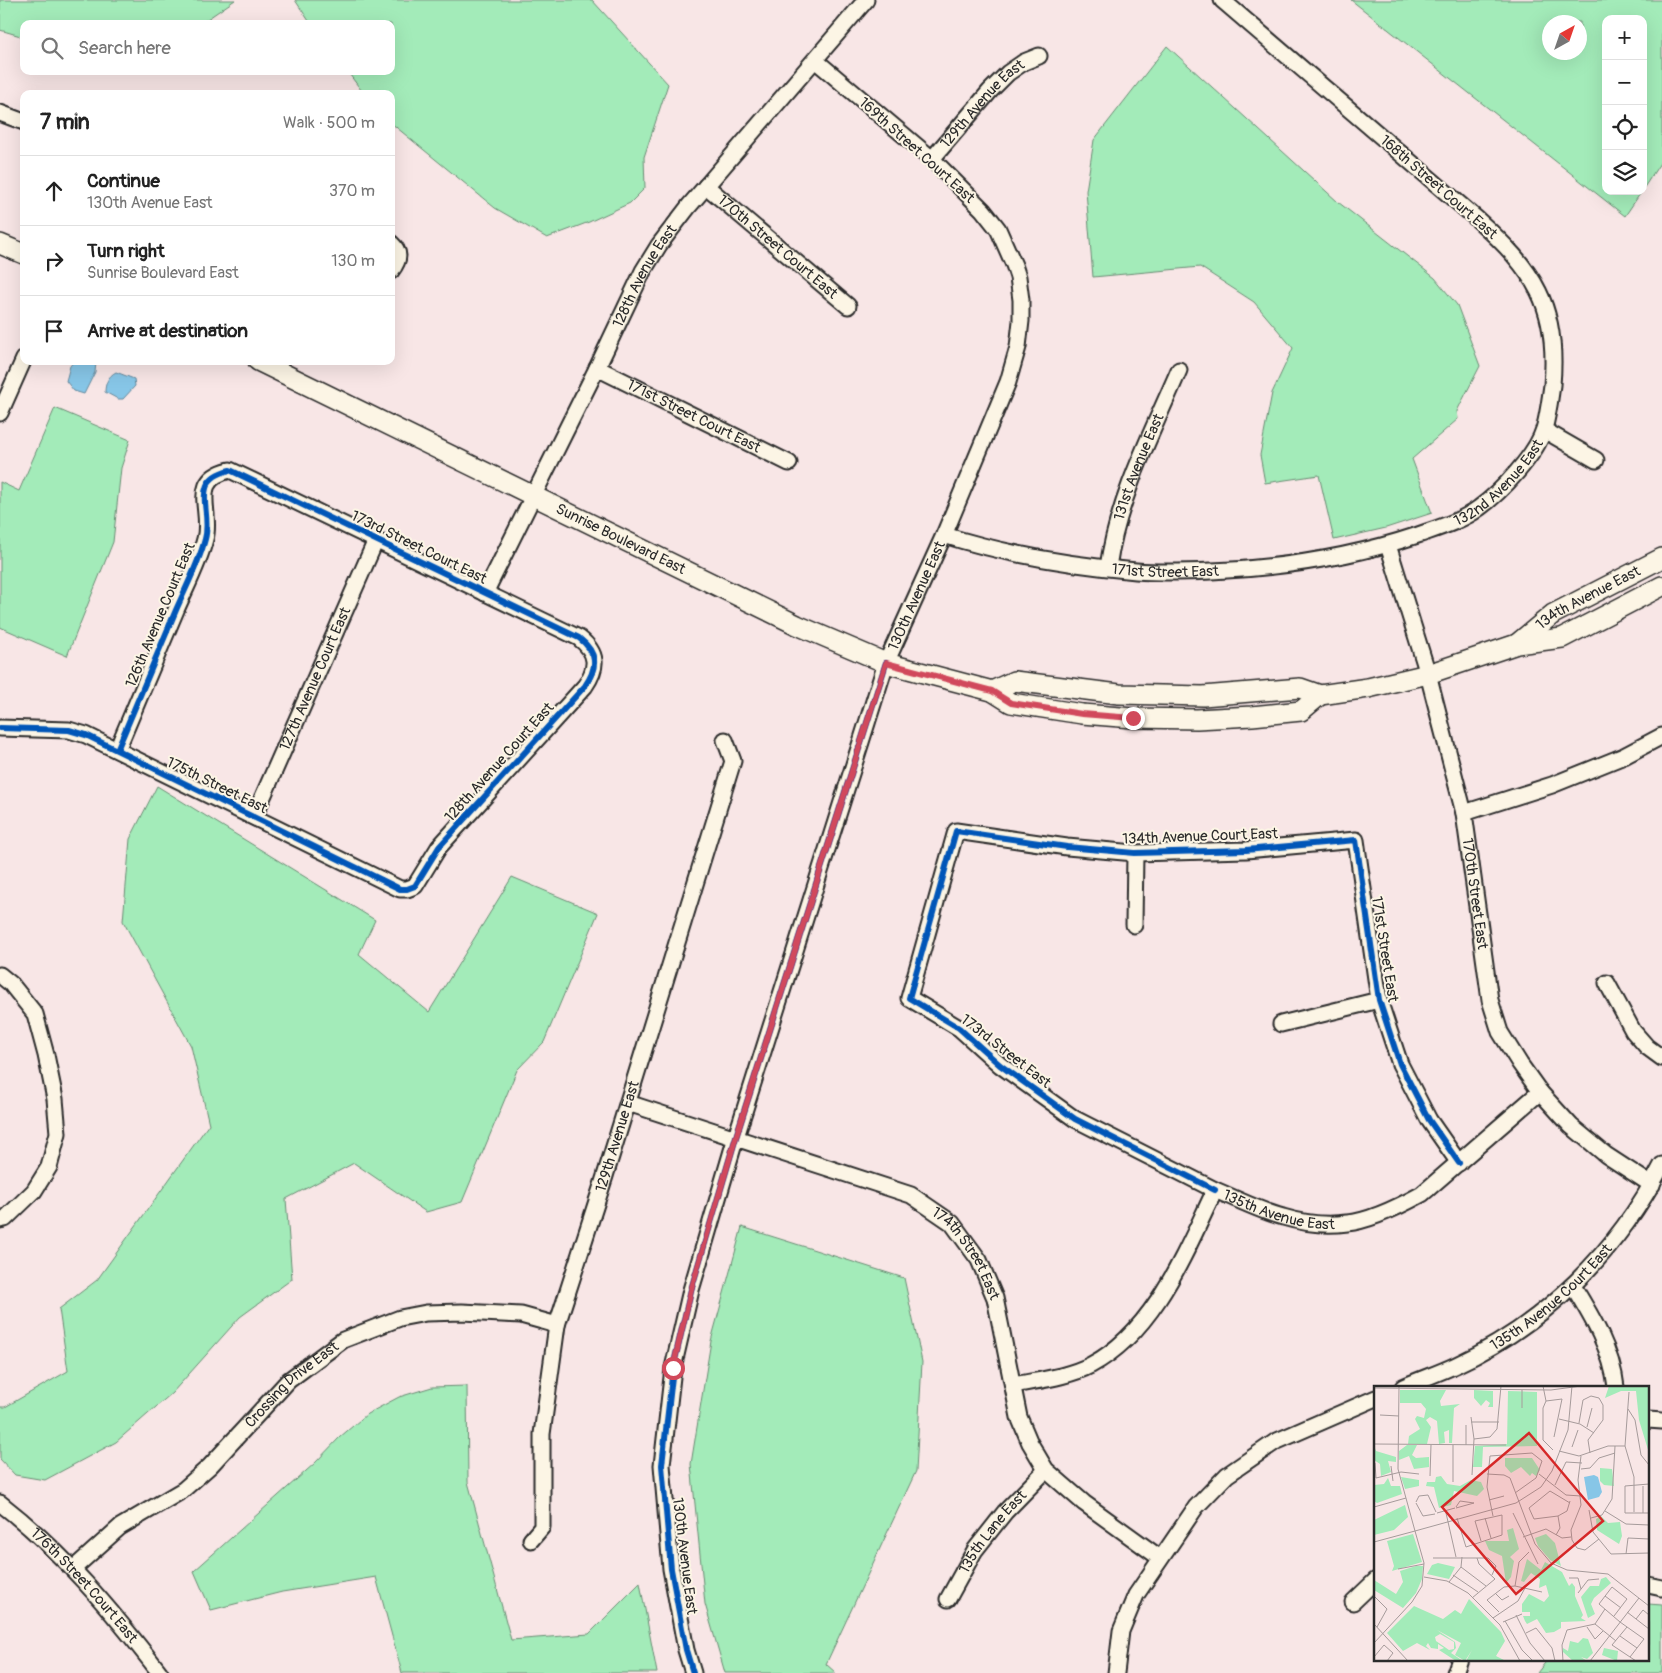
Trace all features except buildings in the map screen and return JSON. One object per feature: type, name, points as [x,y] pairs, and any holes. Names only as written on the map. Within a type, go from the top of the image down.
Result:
[{"type":"street","name":"128th Avenue East","points":[[485,592],[598,368],[643,270],[659,245],[689,206],[866,0]]},
{"type":"street","name":"168th Street Court East","points":[[1222,0],[1477,219],[1507,246],[1523,266],[1547,310],[1553,350],[1551,393],[1544,430]]},
{"type":"street","name":"129th Avenue East","points":[[932,159],[1008,73],[1024,62],[1039,56]]},
{"type":"street","name":"169th Street Court East","points":[[815,60],[932,159],[977,204],[998,229],[1018,277]]},
{"type":"street","points":[[0,113],[20,120]]},
{"type":"street","name":"170th Street Court East","points":[[706,186],[848,306]]},
{"type":"street","points":[[0,244],[20,252]]},
{"type":"street","points":[[395,246],[398,257],[395,265]]},
{"type":"street","name":"130th Avenue East","points":[[693,1673],[686,1650],[671,1569],[662,1465],[673,1368],[691,1290],[736,1137],[886,663],[944,535],[1008,382],[1018,346],[1021,321],[1018,277]]},
{"type":"street","points":[[0,413],[21,365]]},
{"type":"street","name":"Sunrise Boulevard East","points":[[266,365],[752,604],[865,655],[886,663],[992,691],[1011,703],[1082,714],[1133,718],[1197,719],[1300,711],[1320,695],[1368,688],[1428,674]]},
{"type":"street","name":"171st Street Court East","points":[[598,368],[789,463]]},
{"type":"street","name":"131st Avenue East","points":[[1108,567],[1117,521],[1179,370]]},
{"type":"street","name":"132nd Avenue East","points":[[1388,545],[1436,529],[1478,509],[1506,485],[1530,454],[1544,430],[1596,460]]},
{"type":"street","name":"173rd Street Court East","points":[[230,470],[579,638],[587,644],[593,653]]},
{"type":"street","name":"126th Avenue Court East","points":[[117,750],[206,537],[205,492],[210,477],[230,470]]},
{"type":"street","name":"171st Street East","points":[[944,535],[1004,552],[1049,561],[1138,571],[1176,572],[1241,569],[1324,560],[1388,545]]},
{"type":"street","name":"127th Avenue Court East","points":[[254,817],[376,540]]},
{"type":"street","name":"170th Street East","points":[[1388,545],[1428,674],[1464,813],[1490,1000],[1500,1032],[1540,1092],[1571,1126],[1606,1155],[1652,1185]]},
{"type":"street","name":"134th Avenue East","points":[[1517,644],[1553,614],[1662,558]]},
{"type":"street","name":"134th Avenue East","points":[[1428,674],[1517,644],[1562,638],[1662,586]]},
{"type":"street","name":"128th Avenue Court East","points":[[415,886],[439,847],[585,686],[592,675],[595,665],[593,653]]},
{"type":"street","name":"175th Street East","points":[[0,728],[70,730],[86,735],[400,889],[408,889],[415,886]]},
{"type":"street","points":[[1464,813],[1552,785],[1624,756],[1662,736]]},
{"type":"street","name":"129th Avenue East","points":[[531,1540],[542,1527],[542,1434],[557,1326],[734,761],[725,740]]},
{"type":"street","name":"134th Avenue Court East","points":[[956,831],[1135,853],[1246,850],[1356,840]]},
{"type":"street","name":"173rd Street East","points":[[956,831],[909,998],[959,1028],[1000,1066],[1075,1119],[1215,1190]]},
{"type":"street","name":"171st Street East","points":[[1356,840],[1379,1000],[1400,1064],[1429,1120],[1459,1163]]},
{"type":"street","points":[[1134,925],[1135,853]]},
{"type":"street","points":[[0,975],[11,984],[35,1014],[55,1099],[58,1133],[49,1167],[34,1191],[5,1219],[0,1220]]},
{"type":"street","points":[[1607,983],[1633,1031],[1647,1047],[1662,1058]]},
{"type":"street","points":[[1281,1024],[1379,1000]]},
{"type":"street","name":"135th Avenue East","points":[[1014,1385],[1063,1375],[1090,1365],[1118,1347],[1144,1320],[1172,1277],[1215,1190],[1282,1217],[1312,1223],[1348,1224],[1376,1216],[1422,1194],[1540,1092]]},
{"type":"street","name":"174th Street East","points":[[628,1103],[911,1195],[952,1223],[979,1260],[995,1298],[1019,1417],[1030,1443],[1046,1470],[1084,1504],[1160,1558]]},
{"type":"street","name":"135th Avenue Court East","points":[[1406,1386],[1457,1364],[1503,1339],[1538,1315],[1572,1286],[1618,1236],[1652,1185],[1662,1165]]},
{"type":"street","points":[[1572,1286],[1593,1319],[1608,1353],[1616,1386]]},
{"type":"street","name":"Crossing Drive East","points":[[72,1569],[120,1527],[183,1490],[210,1466],[290,1380],[344,1340],[400,1318],[426,1313],[462,1312],[521,1315],[557,1326]]},
{"type":"street","points":[[1116,1673],[1121,1631],[1136,1595],[1196,1507],[1228,1475],[1275,1442],[1374,1399]]},
{"type":"street","name":"135th Lane East","points":[[948,1599],[975,1550],[1005,1512],[1046,1470]]},
{"type":"street","name":"176th Street Court East","points":[[0,1503],[22,1520],[72,1569],[126,1629],[160,1673]]},
{"type":"street","points":[[1353,1602],[1374,1582]]},
{"type":"street","points":[[1455,1673],[1460,1660]]},
{"type":"green space","points":[[0,0],[235,0],[206,20],[20,20],[20,36],[0,30]]},
{"type":"green space","points":[[295,0],[592,0],[668,84],[644,157],[645,188],[630,203],[589,222],[547,238],[495,208],[395,126],[395,90],[361,90],[350,75],[395,75],[395,20],[308,20]]},
{"type":"green space","points":[[1351,0],[1662,0],[1662,160],[1647,183],[1647,15],[1602,15],[1602,195],[1639,195],[1625,216]]},
{"type":"green space","points":[[1167,46],[1338,202],[1435,278],[1457,305],[1480,366],[1457,411],[1458,419],[1412,459],[1432,513],[1386,528],[1334,540],[1319,475],[1265,483],[1260,455],[1272,393],[1293,348],[1254,302],[1200,267],[1093,277],[1086,191],[1094,140]]},
{"type":"green space","points":[[55,408],[130,440],[121,468],[113,542],[67,656],[0,627],[0,482],[19,491]]},
{"type":"green space","points":[[157,786],[375,920],[359,954],[429,1012],[512,877],[598,913],[544,1042],[517,1070],[462,1202],[426,1212],[354,1163],[286,1199],[292,1279],[240,1317],[172,1393],[116,1442],[45,1480],[15,1475],[0,1459],[0,1407],[5,1407],[68,1371],[59,1309],[97,1280],[209,1124],[191,1046],[123,921],[130,839]]},
{"type":"green space","points":[[742,1227],[904,1278],[922,1362],[916,1471],[826,1664],[836,1673],[725,1673],[705,1604],[691,1464],[711,1341]]},
{"type":"green space","points":[[467,1386],[468,1482],[511,1640],[589,1634],[640,1583],[657,1673],[402,1673],[376,1577],[282,1592],[211,1610],[194,1571],[315,1463],[340,1437],[367,1414],[399,1397],[432,1387]]},
{"type":"green space","points":[[1650,1604],[1662,1605],[1662,1673],[1537,1673],[1547,1660],[1650,1660]]},
{"type":"water","points":[[96,365],[95,372],[84,394],[74,391],[66,381],[70,366]]},
{"type":"water","points":[[116,372],[134,379],[135,386],[123,399],[118,399],[105,392],[108,380]]},
{"type":"cycle path","points":[[0,728],[69,730],[86,735],[400,889],[407,889],[415,886],[439,847],[585,686],[592,673],[594,660],[590,649],[579,638],[230,470],[217,475],[210,481],[206,489],[207,528],[196,566],[117,750]]},
{"type":"cycle path","points":[[693,1673],[686,1650],[671,1569],[662,1465],[673,1368],[691,1290],[736,1137],[886,663]]},
{"type":"cycle path","points":[[1215,1190],[1075,1119],[1000,1065],[959,1028],[909,998],[956,831],[1067,847],[1135,853],[1246,850],[1356,840],[1379,1000],[1400,1064],[1429,1120],[1459,1163]]},
{"type":"route","points":[[673,1368],[691,1290],[736,1137],[886,663],[992,691],[1011,703],[1082,714],[1133,718]]}]
